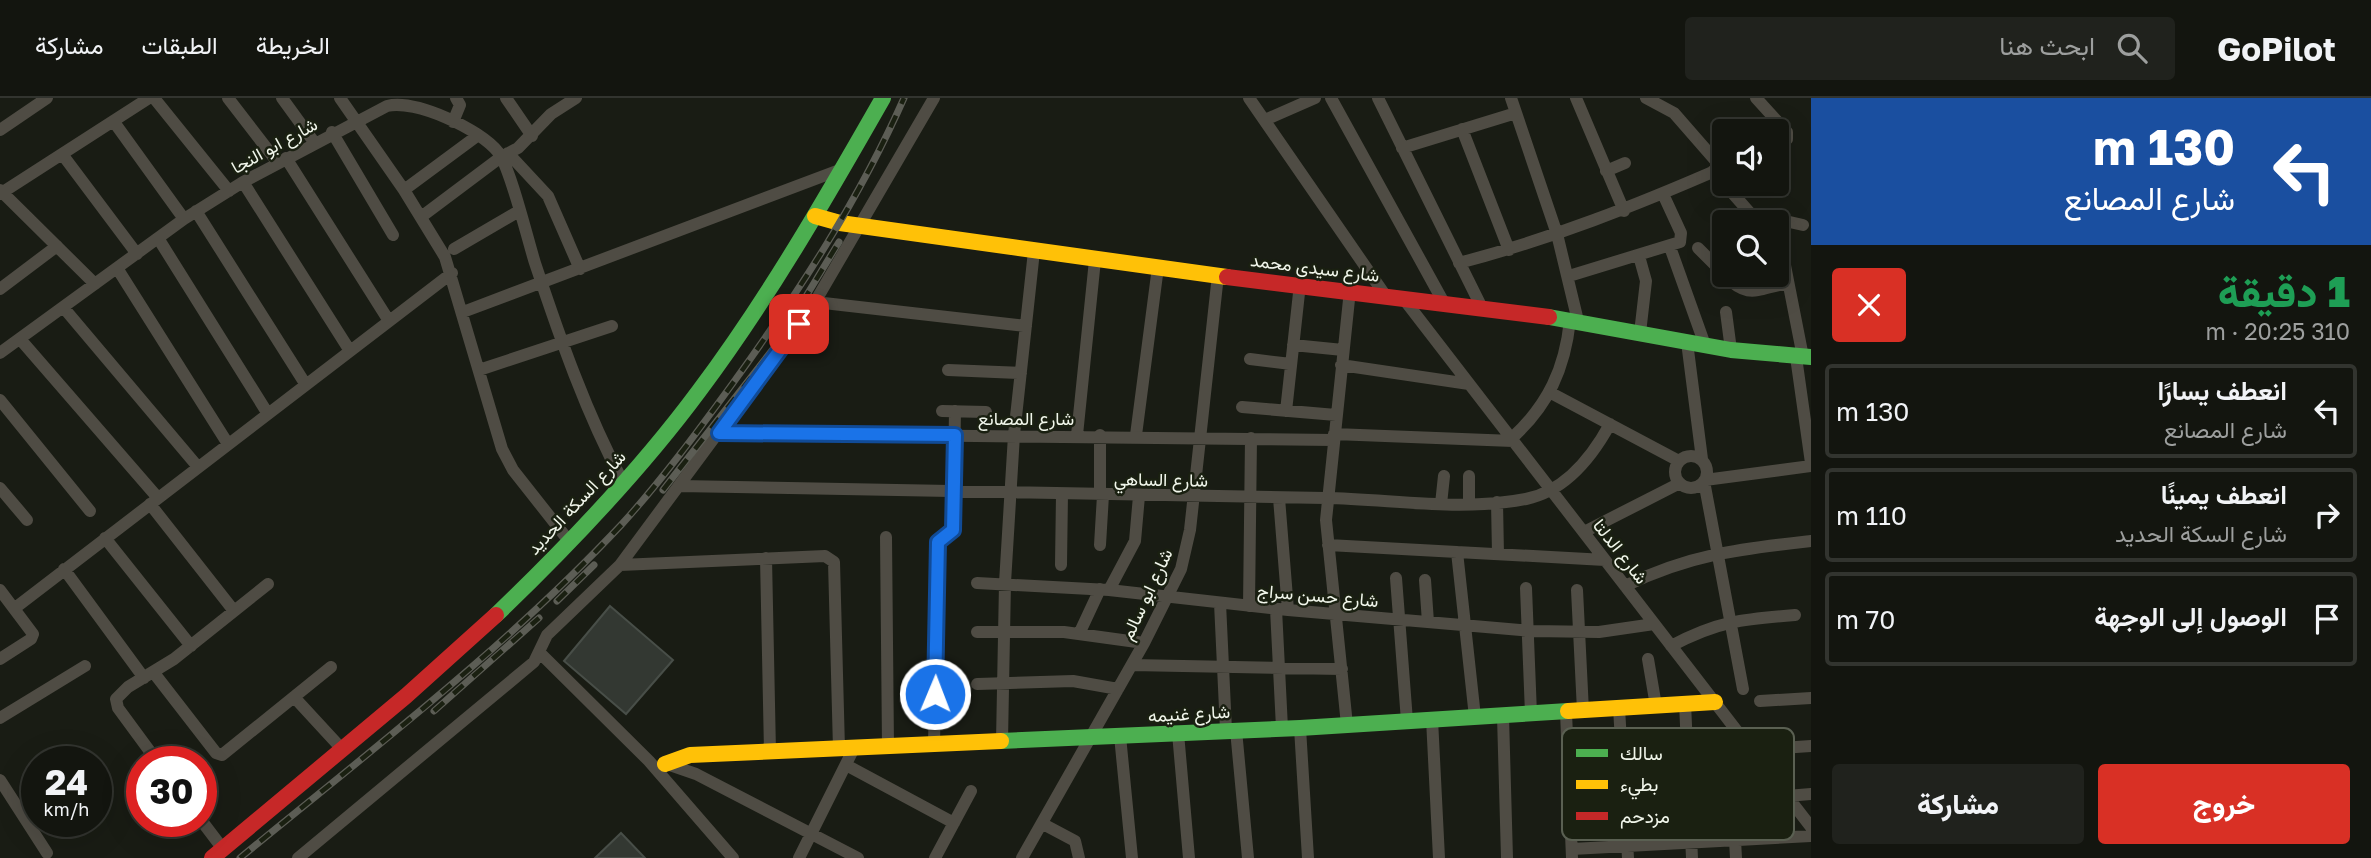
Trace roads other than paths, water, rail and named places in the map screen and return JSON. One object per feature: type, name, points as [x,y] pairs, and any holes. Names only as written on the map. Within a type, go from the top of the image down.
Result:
[{"type":"street","points":[[0,130],[47,98]]},
{"type":"street","points":[[95,284],[1,192],[152,98],[229,191]]},
{"type":"street","points":[[228,98],[282,160],[389,321]]},
{"type":"street","points":[[282,98],[314,142]]},
{"type":"street","points":[[340,98],[404,190],[452,273],[502,449],[513,470],[569,541]]},
{"type":"street","points":[[453,122],[460,105],[456,98]]},
{"type":"street","points":[[506,98],[532,136]]},
{"type":"street","points":[[421,217],[532,136],[551,114],[576,98]]},
{"type":"street","name":"شارع السكة الحديد","points":[[217,853],[479,631],[569,541],[623,482],[699,391],[815,216],[883,98]]},
{"type":"street","points":[[298,858],[534,662],[547,635],[620,565],[815,302],[934,98]]},
{"type":"street","points":[[1249,98],[1385,295]]},
{"type":"street","points":[[1265,120],[1315,98]]},
{"type":"street","points":[[1331,98],[1444,303]]},
{"type":"street","points":[[1378,98],[1482,308]]},
{"type":"street","points":[[1511,98],[1569,276],[1574,320],[1550,393],[1532,420],[1513,440]]},
{"type":"street","points":[[1576,98],[1624,211]]},
{"type":"street","points":[[1646,98],[1674,113],[1712,160]]},
{"type":"street","points":[[1756,98],[1775,119]]},
{"type":"street","name":"شارع ابو النجا","points":[[0,353],[196,211],[314,142],[392,101],[453,122],[504,155],[548,196],[580,269]]},
{"type":"street","points":[[1402,148],[1516,113]]},
{"type":"street","points":[[114,122],[184,219]]},
{"type":"street","points":[[1462,129],[1509,250]]},
{"type":"street","points":[[332,132],[393,235]]},
{"type":"street","points":[[404,190],[477,136]]},
{"type":"street","points":[[62,154],[137,254]]},
{"type":"street","points":[[504,155],[519,211],[562,343],[593,422],[623,482]]},
{"type":"street","points":[[1606,172],[1625,163]]},
{"type":"street","points":[[463,312],[842,169]]},
{"type":"street","points":[[1459,263],[1509,250],[1624,211],[1712,172]]},
{"type":"street","points":[[243,182],[350,351]]},
{"type":"street","points":[[1569,276],[1670,247],[1682,238],[1663,194]]},
{"type":"street","points":[[1738,196],[1750,214],[1803,225]]},
{"type":"street","points":[[196,211],[306,385]]},
{"type":"street","points":[[454,249],[519,211]]},
{"type":"street","name":"شارع سيدى محمد","points":[[815,216],[861,226],[1095,260],[1574,320],[1731,350],[1803,357]]},
{"type":"street","points":[[158,238],[268,414]]},
{"type":"street","points":[[0,289],[57,246]]},
{"type":"street","points":[[1670,247],[1705,345]]},
{"type":"street","points":[[1698,248],[1712,262]]},
{"type":"street","points":[[1002,741],[1010,493],[1034,251]]},
{"type":"street","points":[[1639,256],[1646,281],[1640,333]]},
{"type":"street","points":[[1077,435],[1095,260]]},
{"type":"street","points":[[1136,435],[1158,267]]},
{"type":"street","points":[[117,268],[228,444]]},
{"type":"street","points":[[15,607],[452,273]]},
{"type":"street","name":"شارع ابو سالم","points":[[1022,858],[1144,643],[1186,554],[1218,275]]},
{"type":"street","points":[[1286,411],[1300,284]]},
{"type":"street","points":[[1736,287],[1746,291],[1767,287]]},
{"type":"street","points":[[1584,532],[1680,483],[1695,487],[1705,480],[1811,465],[1803,357],[1789,287]]},
{"type":"street","points":[[1347,724],[1328,545],[1327,498],[1350,290]]},
{"type":"street","name":"شارع الدلتا","points":[[1403,297],[1735,728]]},
{"type":"street","points":[[815,302],[1026,326]]},
{"type":"street","points":[[63,307],[198,467]]},
{"type":"street","points":[[1726,312],[1731,350]]},
{"type":"street","points":[[479,370],[612,326]]},
{"type":"street","points":[[20,338],[154,501],[234,611]]},
{"type":"street","points":[[1687,342],[1702,459],[1707,469],[1705,480],[1743,690]]},
{"type":"street","points":[[1293,345],[1343,350]]},
{"type":"street","points":[[1250,359],[1291,364]]},
{"type":"street","points":[[1341,365],[1469,384]]},
{"type":"street","points":[[947,370],[1021,373]]},
{"type":"street","points":[[1550,393],[1679,461]]},
{"type":"street","points":[[0,400],[90,512]]},
{"type":"street","points":[[1242,407],[1336,415]]},
{"type":"street","points":[[934,744],[938,542],[942,536],[952,532],[955,435],[949,411],[986,412]]},
{"type":"street","name":"شارع الساهي","points":[[679,486],[1327,498],[1469,504],[1527,499],[1552,490],[1585,462],[1610,424]]},
{"type":"street","name":"شارع المصانع","points":[[719,433],[1513,440]]},
{"type":"street","points":[[1100,435],[1100,545]]},
{"type":"street","points":[[1249,606],[1251,438]]},
{"type":"street","points":[[1680,483],[1675,470],[1679,461],[1690,456],[1702,459]]},
{"type":"street","points":[[1441,504],[1444,476]]},
{"type":"street","points":[[1469,476],[1469,504]]},
{"type":"street","points":[[0,488],[27,520]]},
{"type":"street","points":[[1061,565],[1062,494]]},
{"type":"street","points":[[1079,634],[1104,590],[1132,550],[1137,531],[1139,496]]},
{"type":"street","points":[[1279,498],[1282,609],[1279,667],[1282,728]]},
{"type":"street","points":[[1497,502],[1498,554]]},
{"type":"street","points":[[886,537],[888,747]]},
{"type":"street","points":[[106,538],[191,646]]},
{"type":"street","points":[[1625,586],[1682,561],[1717,552],[1811,541]]},
{"type":"street","points":[[1328,545],[1605,560]]},
{"type":"street","points":[[1457,552],[1475,718]]},
{"type":"street","points":[[620,565],[825,555],[834,562],[846,765],[799,858]]},
{"type":"street","points":[[766,558],[770,752]]},
{"type":"street","points":[[64,569],[149,675],[216,752],[222,755],[331,667]]},
{"type":"street","points":[[1396,578],[1407,721]]},
{"type":"street","points":[[1425,580],[1428,622]]},
{"type":"street","name":"شارع حسن سراج","points":[[977,583],[1104,590],[1528,631],[1579,632],[1654,624]]},
{"type":"street","points":[[146,746],[117,705],[119,695],[191,646],[268,584]]},
{"type":"street","points":[[1526,588],[1531,715]]},
{"type":"street","points":[[0,590],[15,607],[33,637],[0,659]]},
{"type":"street","points":[[1575,728],[1579,632],[1577,590]]},
{"type":"street","points":[[1220,603],[1222,667],[1248,858]]},
{"type":"street","points":[[1671,646],[1704,629],[1730,620],[1795,615]]},
{"type":"street","points":[[977,632],[1079,634],[1144,643]]},
{"type":"street","points":[[539,652],[649,761],[733,858]]},
{"type":"street","points":[[1648,659],[1656,706]]},
{"type":"street","points":[[1132,665],[1342,669]]},
{"type":"street","points":[[0,718],[85,666]]},
{"type":"street","points":[[977,684],[1073,681],[1118,689]]},
{"type":"street","points":[[294,697],[341,748]]},
{"type":"street","points":[[1760,701],[1811,698]]},
{"type":"street","name":"شارع غنيمه","points":[[665,764],[690,755],[1300,728],[1715,702]]},
{"type":"street","points":[[1685,704],[1686,728]]},
{"type":"street","points":[[1619,708],[1620,728]]},
{"type":"street","points":[[1503,716],[1507,858]]},
{"type":"street","points":[[1432,719],[1439,858]]},
{"type":"street","points":[[1300,728],[1308,858]]},
{"type":"street","points":[[1178,733],[1189,858]]},
{"type":"street","points":[[1120,736],[1132,858]]},
{"type":"street","points":[[649,761],[696,774],[858,858]]},
{"type":"street","points":[[846,765],[954,824]]},
{"type":"street","points":[[0,780],[47,853]]},
{"type":"street","points":[[935,858],[971,791]]},
{"type":"street","name":"شارع الدلتا","points":[[1794,805],[1811,827]]},
{"type":"street","points":[[1043,824],[1075,841],[1079,858]]},
{"type":"street","points":[[209,837],[217,853]]},
{"type":"street","points":[[1572,854],[1628,852],[1691,842],[1735,840],[1736,858]]},
{"type":"street","points":[[1691,842],[1692,858]]},
{"type":"railway","points":[[240,858],[485,656],[578,569],[637,507],[720,401],[804,280],[867,173],[904,98]]},
{"type":"railway","points":[[663,490],[777,344],[839,242]]},
{"type":"railway","points":[[557,601],[594,565]]},
{"type":"railway","points":[[434,711],[539,618]]}]
